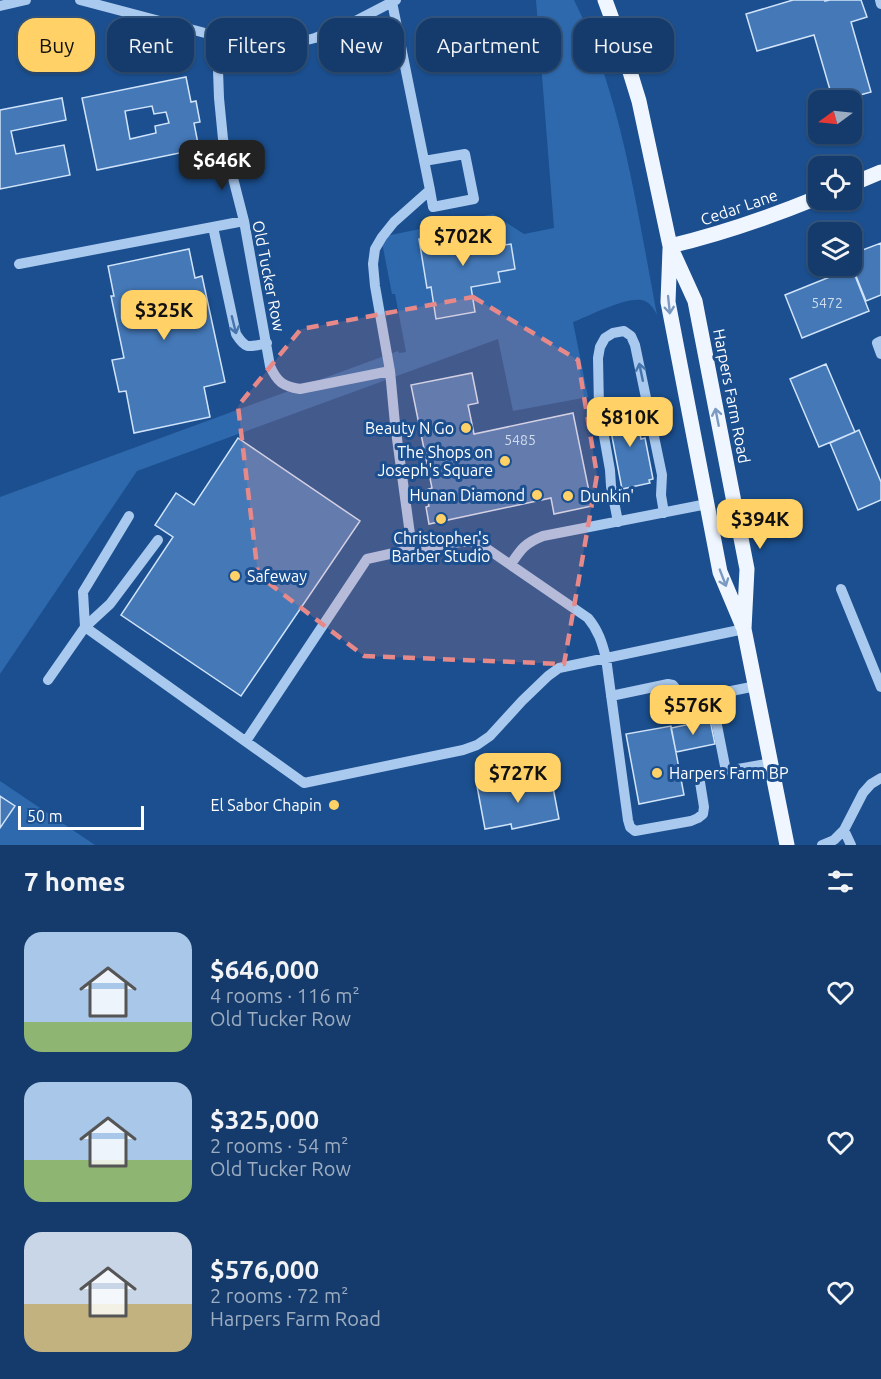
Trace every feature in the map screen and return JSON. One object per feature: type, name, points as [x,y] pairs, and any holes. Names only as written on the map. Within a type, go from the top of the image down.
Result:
[{"type":"main road","name":"Harpers Farm Road","points":[[605,0],[639,101],[670,246],[695,302],[747,569],[744,629]]},
{"type":"main road","points":[[862,180],[881,172]]},
{"type":"main road","name":"Cedar Lane","points":[[670,246],[709,237],[759,221],[808,201]]},
{"type":"main road","name":"Harpers Farm Road","points":[[670,246],[668,302],[720,572],[744,629],[787,845]]},
{"type":"street","points":[[0,6],[26,0]]},
{"type":"street","points":[[80,0],[206,33]]},
{"type":"street","points":[[307,40],[344,27],[394,1],[424,161],[433,207],[474,199],[465,154],[424,161]]},
{"type":"street","name":"Old Tucker Row","points":[[218,72],[223,139],[244,221],[270,366],[274,376],[281,383],[300,389],[390,371]]},
{"type":"street","points":[[412,549],[390,371],[375,286],[374,264],[375,249],[382,237],[394,222],[430,190]]},
{"type":"street","points":[[19,264],[244,221]]},
{"type":"street","points":[[213,227],[236,334],[242,344],[249,347],[267,344]]},
{"type":"street","points":[[618,522],[599,408],[598,358],[600,347],[605,338],[613,333],[624,331],[631,336],[635,345],[662,475],[661,495],[664,513]]},
{"type":"street","points":[[881,341],[877,343],[881,354]]},
{"type":"street","points":[[511,564],[522,547],[543,537],[707,504]]},
{"type":"street","points":[[85,627],[83,592],[129,516]]},
{"type":"street","points":[[48,680],[85,627],[110,604],[158,540]]},
{"type":"street","points":[[246,741],[367,559],[412,549],[472,542],[511,564],[588,618],[600,638],[606,658],[628,820],[630,827],[635,831],[691,821],[703,814],[699,776],[771,763]]},
{"type":"street","points":[[841,589],[881,687]]},
{"type":"street","points":[[85,627],[304,783],[463,750],[477,745],[490,736],[522,700],[559,668],[744,629]]},
{"type":"street","points":[[611,696],[668,684],[673,685],[687,700],[756,686]]},
{"type":"street","points":[[711,695],[726,771]]},
{"type":"street","points":[[822,845],[834,840],[844,830],[863,793],[881,778]]},
{"type":"street","points":[[844,830],[851,845]]},
{"type":"highlighted area","points":[[473,297],[578,360],[597,475],[564,664],[364,656],[258,575],[238,406],[301,329]]},
{"type":"shaded area","points":[[536,0],[574,0],[582,18],[573,18],[573,72],[603,72],[626,154],[657,315],[645,301],[630,300],[573,322],[588,397],[513,411],[498,339],[137,471],[0,674],[0,497],[398,351],[399,353],[406,352],[381,237],[493,214],[524,234],[554,228],[542,72],[561,72],[561,18],[537,18]]},
{"type":"shaded area","points":[[0,781],[95,845],[0,845]]},
{"type":"building","points":[[793,0],[861,0],[867,17],[851,22],[871,92],[862,94],[862,90],[830,90],[814,35],[757,51],[746,14]]},
{"type":"building","points":[[186,77],[191,102],[196,101],[200,122],[194,123],[199,149],[97,170],[82,98]],"holes":[[[152,106],[154,114],[166,112],[169,123],[155,126],[156,133],[130,139],[125,111]]]},
{"type":"building","points":[[62,98],[66,120],[11,131],[16,154],[64,145],[70,175],[0,189],[0,110]]},
{"type":"building","points":[[500,225],[504,245],[511,244],[515,269],[498,272],[500,282],[471,287],[475,312],[436,319],[431,287],[427,288],[419,239]]},
{"type":"building","points":[[881,243],[881,295],[866,301],[856,276],[862,276],[862,250]]},
{"type":"building","points":[[189,249],[195,278],[202,276],[225,382],[204,387],[210,417],[134,433],[126,391],[119,392],[112,360],[124,358],[111,296],[114,296],[108,266]]},
{"type":"building","points":[[832,276],[855,276],[869,311],[802,338],[785,295]]},
{"type":"building","points":[[826,364],[855,432],[819,447],[790,379]]},
{"type":"building","name":"The Shops on Joseph's Square","points":[[472,373],[478,403],[468,405],[474,434],[573,413],[592,506],[554,514],[551,498],[429,524],[426,490],[432,488],[411,385]]},
{"type":"building","points":[[634,405],[641,439],[645,438],[653,479],[649,480],[650,483],[622,489],[607,410]]},
{"type":"building","points":[[859,430],[881,482],[881,500],[858,510],[830,443]]},
{"type":"building","name":"Safeway","points":[[238,438],[360,521],[241,696],[121,615],[173,537],[155,525],[176,493],[194,505]]},
{"type":"building","points":[[710,720],[715,744],[676,752],[671,728]]},
{"type":"building","name":"Harpers Farm BP","points":[[671,726],[684,795],[639,804],[626,734]]},
{"type":"building","points":[[551,777],[559,819],[512,829],[511,824],[485,829],[477,786],[503,781],[504,787]]},
{"type":"building","points":[[0,796],[15,806],[0,828]]},
{"type":"place","name":"Beauty N Go","points":[[466,428]]},
{"type":"place","name":"The Shops on Joseph's Square","points":[[505,461]]},
{"type":"place","name":"Hunan Diamond","points":[[537,495]]},
{"type":"place","name":"Dunkin'","points":[[568,496]]},
{"type":"place","name":"Christopher's Barber Studio","points":[[441,519]]},
{"type":"place","name":"Safeway","points":[[235,576]]},
{"type":"place","name":"Harpers Farm BP","points":[[657,773]]},
{"type":"place","name":"El Sabor Chapin","points":[[334,805]]}]
